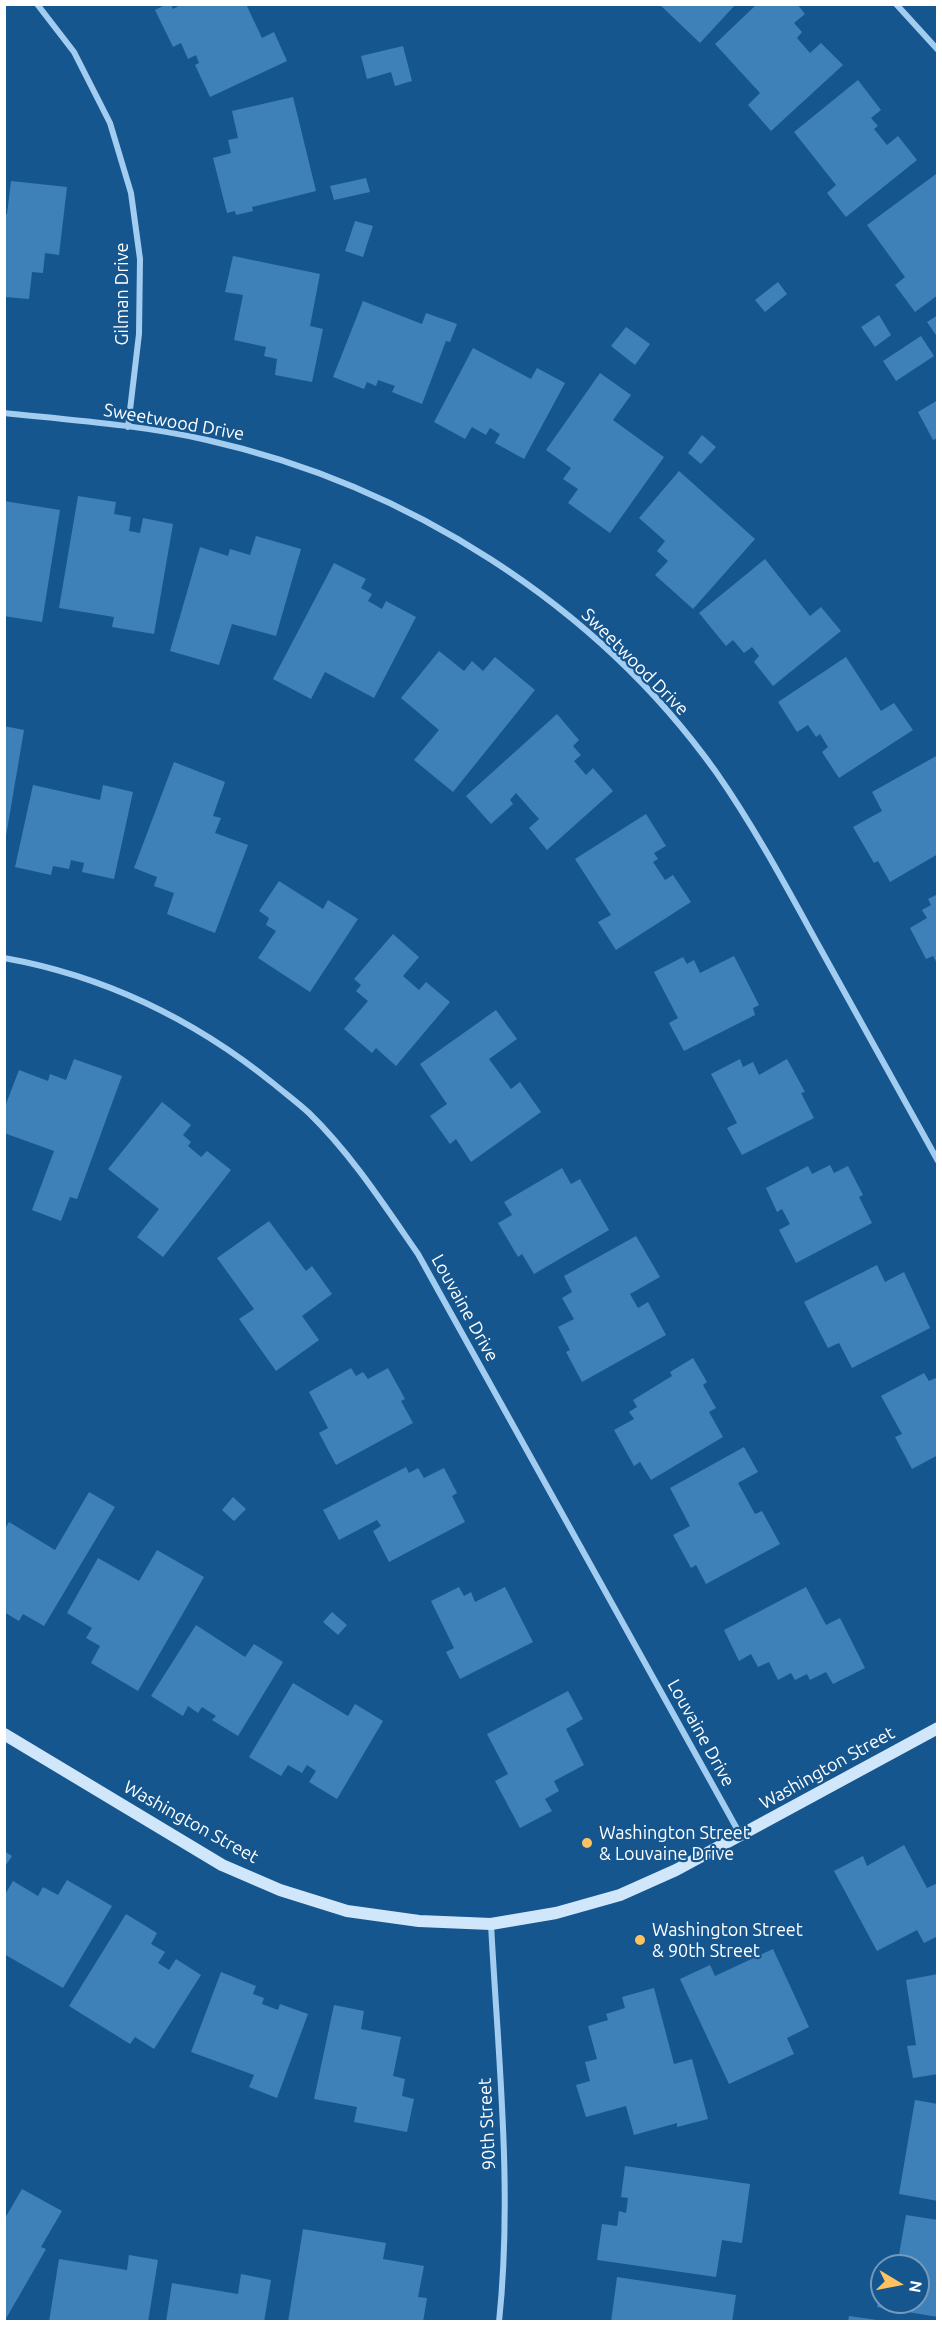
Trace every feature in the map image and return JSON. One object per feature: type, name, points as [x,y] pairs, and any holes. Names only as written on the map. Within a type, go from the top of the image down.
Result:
[{"type":"street","name":"Gilman Drive","points":[[37,4],[74,52],[110,123],[131,193],[140,259],[139,334],[128,427]]},
{"type":"street","points":[[896,4],[938,50]]},
{"type":"street","name":"Sweetwood Drive","points":[[4,413],[128,427],[206,439],[277,458],[353,486],[432,524],[514,574],[587,630],[657,700],[715,770],[764,845],[938,1161]]},
{"type":"street","name":"Louvaine Drive","points":[[4,958],[91,980],[165,1010],[244,1060],[309,1113],[366,1179],[418,1254],[741,1836]]},
{"type":"street","name":"Washington Street","points":[[4,1734],[222,1865],[280,1890],[347,1911],[419,1921],[491,1924],[556,1913],[620,1895],[676,1870],[741,1836],[938,1728]]},
{"type":"street","name":"90th Street","points":[[491,1924],[505,2188],[504,2278],[499,2322]]},
{"type":"building","points":[[171,4],[173,9],[182,4],[246,4],[262,38],[274,32],[287,61],[210,97],[195,65],[199,63],[196,55],[188,59],[181,43],[173,47],[155,10]]},
{"type":"building","points":[[659,4],[736,4],[700,43]]},
{"type":"building","points":[[757,4],[797,4],[805,14],[794,23],[802,32],[797,38],[810,53],[821,43],[843,65],[771,131],[748,105],[760,93],[715,44]]},
{"type":"building","points":[[403,46],[412,81],[395,86],[391,72],[367,79],[361,56]]},
{"type":"building","points":[[858,80],[881,110],[871,118],[878,126],[874,129],[887,145],[898,136],[917,160],[846,217],[827,193],[836,185],[794,132]]},
{"type":"building","points":[[293,97],[316,191],[252,207],[253,211],[236,215],[235,211],[227,213],[213,158],[231,153],[228,140],[238,138],[232,111]]},
{"type":"building","points":[[936,174],[938,177],[938,295],[915,312],[895,285],[905,277],[867,225]]},
{"type":"building","points":[[366,178],[370,192],[334,200],[330,186]]},
{"type":"building","points":[[11,181],[67,187],[59,255],[45,253],[43,273],[32,272],[29,299],[5,297],[5,214],[7,214]]},
{"type":"building","points":[[355,221],[373,226],[363,257],[345,251]]},
{"type":"building","points":[[233,256],[320,274],[310,326],[323,329],[312,382],[275,375],[277,359],[264,356],[266,347],[234,340],[243,295],[225,292]]},
{"type":"building","points":[[778,282],[787,294],[765,312],[755,300]]},
{"type":"building","points":[[363,301],[422,324],[426,313],[457,324],[450,342],[446,341],[422,404],[392,392],[395,386],[378,380],[376,386],[367,382],[364,389],[333,377]]},
{"type":"building","points":[[879,315],[891,335],[875,347],[861,327]]},
{"type":"building","points":[[938,315],[938,338],[927,322]]},
{"type":"building","points":[[626,327],[650,344],[635,365],[611,346]]},
{"type":"building","points":[[921,336],[934,356],[896,381],[883,361]]},
{"type":"building","points":[[473,348],[531,379],[537,368],[565,383],[524,459],[495,443],[500,434],[490,428],[486,435],[472,427],[465,439],[434,422]]},
{"type":"building","points":[[600,373],[631,395],[613,420],[664,457],[610,533],[568,503],[578,489],[563,479],[571,468],[546,450]]},
{"type":"building","points":[[938,400],[938,438],[933,440],[918,412]]},
{"type":"building","points":[[702,435],[716,447],[701,464],[688,453]]},
{"type":"building","points":[[679,471],[755,539],[693,609],[655,575],[668,561],[657,551],[665,541],[639,518]]},
{"type":"building","points":[[78,496],[116,502],[114,514],[131,517],[129,531],[140,533],[143,518],[173,524],[154,634],[112,627],[114,617],[59,608]]},
{"type":"building","points":[[4,501],[60,510],[42,622],[4,616]]},
{"type":"building","points":[[256,536],[301,549],[276,636],[232,624],[219,665],[170,651],[200,547],[228,556],[230,549],[250,555]]},
{"type":"building","points":[[765,559],[810,616],[821,607],[841,631],[773,686],[754,662],[759,656],[752,647],[744,653],[733,640],[726,646],[699,613]]},
{"type":"building","points":[[334,563],[366,579],[361,588],[372,594],[368,601],[382,609],[386,601],[416,617],[374,698],[325,672],[311,699],[273,679]]},
{"type":"building","points":[[439,651],[464,671],[472,661],[483,671],[495,657],[535,690],[453,792],[414,760],[439,730],[401,698]]},
{"type":"building","points":[[846,657],[881,711],[894,703],[913,730],[839,778],[822,752],[828,747],[820,734],[816,737],[808,725],[797,732],[778,702]]},
{"type":"building","points":[[557,714],[579,740],[573,746],[581,755],[574,761],[586,775],[593,768],[613,791],[547,850],[529,828],[539,819],[516,793],[510,800],[513,804],[491,824],[466,796]]},
{"type":"building","points":[[4,726],[24,730],[6,836],[4,836]]},
{"type":"building","points":[[938,755],[938,854],[890,882],[878,861],[874,863],[853,827],[882,811],[872,792]]},
{"type":"building","points":[[174,762],[225,782],[213,816],[221,818],[215,833],[248,845],[215,933],[167,914],[174,893],[154,886],[157,877],[134,868]]},
{"type":"building","points":[[33,785],[100,800],[103,785],[133,792],[114,879],[82,872],[84,863],[71,860],[69,869],[53,866],[51,875],[15,867]]},
{"type":"building","points":[[646,814],[666,846],[654,853],[658,859],[653,862],[665,880],[673,875],[691,902],[616,950],[598,922],[611,915],[575,859]]},
{"type":"building","points":[[279,881],[323,909],[328,900],[358,919],[310,992],[258,958],[276,931],[266,925],[269,918],[259,911]]},
{"type":"building","points":[[938,894],[938,965],[933,956],[926,959],[910,928],[927,918],[922,910],[931,905],[928,899]]},
{"type":"building","points":[[393,934],[419,957],[403,976],[419,990],[426,982],[450,1002],[396,1066],[376,1048],[372,1053],[344,1029],[368,1001],[356,991],[361,985],[354,979]]},
{"type":"building","points":[[734,956],[759,1005],[753,1008],[755,1015],[684,1051],[669,1023],[678,1018],[654,972],[683,957],[687,964],[694,960],[700,973]]},
{"type":"building","points":[[496,1010],[517,1039],[489,1059],[511,1089],[520,1082],[541,1112],[471,1162],[456,1139],[450,1144],[430,1116],[447,1104],[420,1064]]},
{"type":"building","points":[[74,1059],[122,1076],[77,1199],[70,1197],[61,1221],[32,1210],[54,1151],[4,1133],[4,1109],[19,1070],[48,1081],[50,1074],[66,1080]]},
{"type":"building","points":[[740,1059],[743,1067],[753,1062],[759,1075],[787,1059],[805,1092],[801,1093],[814,1118],[742,1155],[727,1128],[737,1123],[711,1074]]},
{"type":"building","points":[[162,1102],[191,1125],[183,1135],[191,1142],[188,1146],[201,1157],[207,1151],[231,1170],[163,1257],[137,1237],[159,1209],[108,1169]]},
{"type":"building","points":[[830,1165],[834,1173],[848,1166],[863,1195],[859,1197],[872,1223],[796,1263],[779,1230],[790,1224],[782,1209],[777,1212],[766,1188],[808,1166],[812,1174]]},
{"type":"building","points":[[562,1168],[571,1184],[580,1179],[609,1230],[534,1274],[522,1254],[518,1257],[498,1223],[512,1215],[504,1202]]},
{"type":"building","points":[[269,1221],[306,1271],[312,1266],[332,1294],[302,1316],[319,1340],[276,1371],[239,1319],[254,1309],[217,1258]]},
{"type":"building","points":[[636,1236],[660,1277],[630,1294],[638,1308],[648,1302],[666,1335],[582,1382],[566,1352],[570,1350],[558,1327],[574,1319],[562,1298],[572,1292],[564,1276]]},
{"type":"building","points":[[877,1265],[885,1282],[904,1272],[930,1328],[852,1368],[839,1343],[828,1348],[804,1302]]},
{"type":"building","points":[[693,1358],[707,1382],[703,1385],[716,1408],[709,1412],[723,1437],[651,1480],[640,1462],[634,1466],[614,1430],[634,1419],[629,1412],[637,1407],[633,1400],[672,1376],[670,1372]]},
{"type":"building","points":[[351,1368],[356,1376],[363,1372],[368,1379],[388,1368],[405,1399],[401,1401],[413,1423],[336,1465],[319,1433],[328,1428],[309,1392]]},
{"type":"building","points":[[924,1373],[929,1381],[938,1377],[938,1455],[912,1469],[895,1437],[902,1434],[881,1396]]},
{"type":"building","points":[[744,1447],[758,1472],[738,1483],[755,1514],[762,1511],[780,1544],[706,1584],[696,1565],[691,1568],[673,1535],[690,1526],[670,1488]]},
{"type":"building","points":[[406,1467],[409,1473],[418,1468],[424,1478],[444,1468],[457,1493],[452,1496],[465,1522],[389,1562],[373,1531],[381,1526],[377,1520],[339,1540],[323,1510]]},
{"type":"building","points":[[89,1492],[115,1507],[44,1626],[23,1614],[19,1621],[4,1612],[4,1530],[9,1522],[55,1550]]},
{"type":"building","points":[[233,1497],[246,1509],[234,1521],[222,1510]]},
{"type":"building","points":[[157,1550],[204,1577],[138,1691],[91,1663],[100,1646],[86,1638],[92,1628],[67,1613],[98,1558],[139,1581]]},
{"type":"building","points":[[459,1587],[464,1596],[471,1592],[475,1602],[505,1587],[533,1642],[460,1679],[446,1652],[454,1648],[431,1601]]},
{"type":"building","points":[[806,1587],[826,1625],[840,1618],[865,1668],[833,1684],[826,1672],[810,1680],[807,1674],[795,1680],[791,1673],[778,1680],[769,1662],[758,1667],[751,1654],[739,1661],[724,1630]]},
{"type":"building","points":[[332,1612],[347,1625],[338,1635],[323,1622]]},
{"type":"building","points":[[196,1625],[245,1657],[254,1644],[283,1662],[238,1736],[212,1720],[216,1716],[202,1707],[198,1713],[188,1706],[183,1716],[151,1696]]},
{"type":"building","points":[[293,1683],[348,1716],[355,1704],[383,1721],[337,1799],[309,1782],[316,1771],[307,1765],[302,1773],[288,1765],[281,1776],[249,1757]]},
{"type":"building","points":[[568,1691],[583,1719],[566,1729],[584,1765],[554,1781],[559,1791],[545,1799],[552,1811],[520,1828],[495,1781],[508,1774],[487,1734]]},
{"type":"building","points":[[904,1845],[927,1888],[938,1883],[938,1936],[924,1943],[917,1930],[877,1951],[834,1871],[863,1856],[867,1866]]},
{"type":"building","points":[[4,1851],[12,1856],[4,1868]]},
{"type":"building","points":[[67,1880],[112,1906],[63,1988],[4,1954],[4,1896],[13,1881],[38,1896],[43,1887],[58,1895]]},
{"type":"building","points":[[126,1914],[157,1933],[151,1944],[165,1952],[158,1963],[169,1970],[176,1959],[201,1975],[154,2049],[135,2037],[130,2044],[69,2006]]},
{"type":"building","points":[[773,1949],[809,2027],[787,2038],[794,2054],[729,2084],[680,1979],[710,1965],[715,1976]]},
{"type":"building","points":[[221,1972],[256,1986],[253,1994],[264,1998],[262,2004],[278,2010],[280,2004],[308,2014],[277,2098],[249,2087],[254,2075],[191,2052]]},
{"type":"building","points":[[938,1974],[938,2074],[913,2078],[907,2046],[916,2045],[906,1980]]},
{"type":"building","points":[[654,1988],[674,2064],[692,2059],[708,2119],[677,2127],[677,2123],[634,2135],[626,2106],[586,2117],[576,2085],[590,2081],[585,2062],[597,2059],[588,2026],[608,2020],[606,2014],[625,2008],[622,1997]]},
{"type":"building","points":[[334,2005],[364,2011],[361,2029],[401,2037],[393,2076],[405,2079],[402,2096],[414,2099],[407,2132],[354,2122],[357,2107],[314,2099]]},
{"type":"building","points":[[915,2100],[938,2104],[938,2201],[899,2194]]},
{"type":"building","points":[[625,2166],[750,2184],[742,2243],[722,2240],[716,2277],[597,2260],[602,2224],[617,2226],[619,2211],[626,2213],[628,2198],[621,2197]]},
{"type":"building","points":[[22,2189],[62,2211],[41,2247],[46,2249],[4,2322],[4,2220]]},
{"type":"building","points":[[906,2215],[938,2220],[938,2317],[920,2314],[930,2314],[930,2254],[899,2254]]},
{"type":"building","points":[[303,2229],[386,2243],[383,2259],[424,2266],[418,2297],[427,2298],[423,2322],[288,2322]]},
{"type":"building","points":[[129,2255],[158,2260],[148,2322],[49,2322],[59,2259],[127,2270]]},
{"type":"building","points":[[241,2274],[271,2280],[264,2322],[166,2322],[172,2283],[238,2294]]},
{"type":"building","points":[[617,2277],[736,2295],[732,2322],[611,2322]]},
{"type":"building","points":[[849,2316],[877,2320],[877,2322],[848,2322]]},
{"type":"place","name":"Washington Street & Louvaine Drive","points":[[587,1843]]},
{"type":"place","name":"Washington Street & 90th Street","points":[[640,1940]]}]
